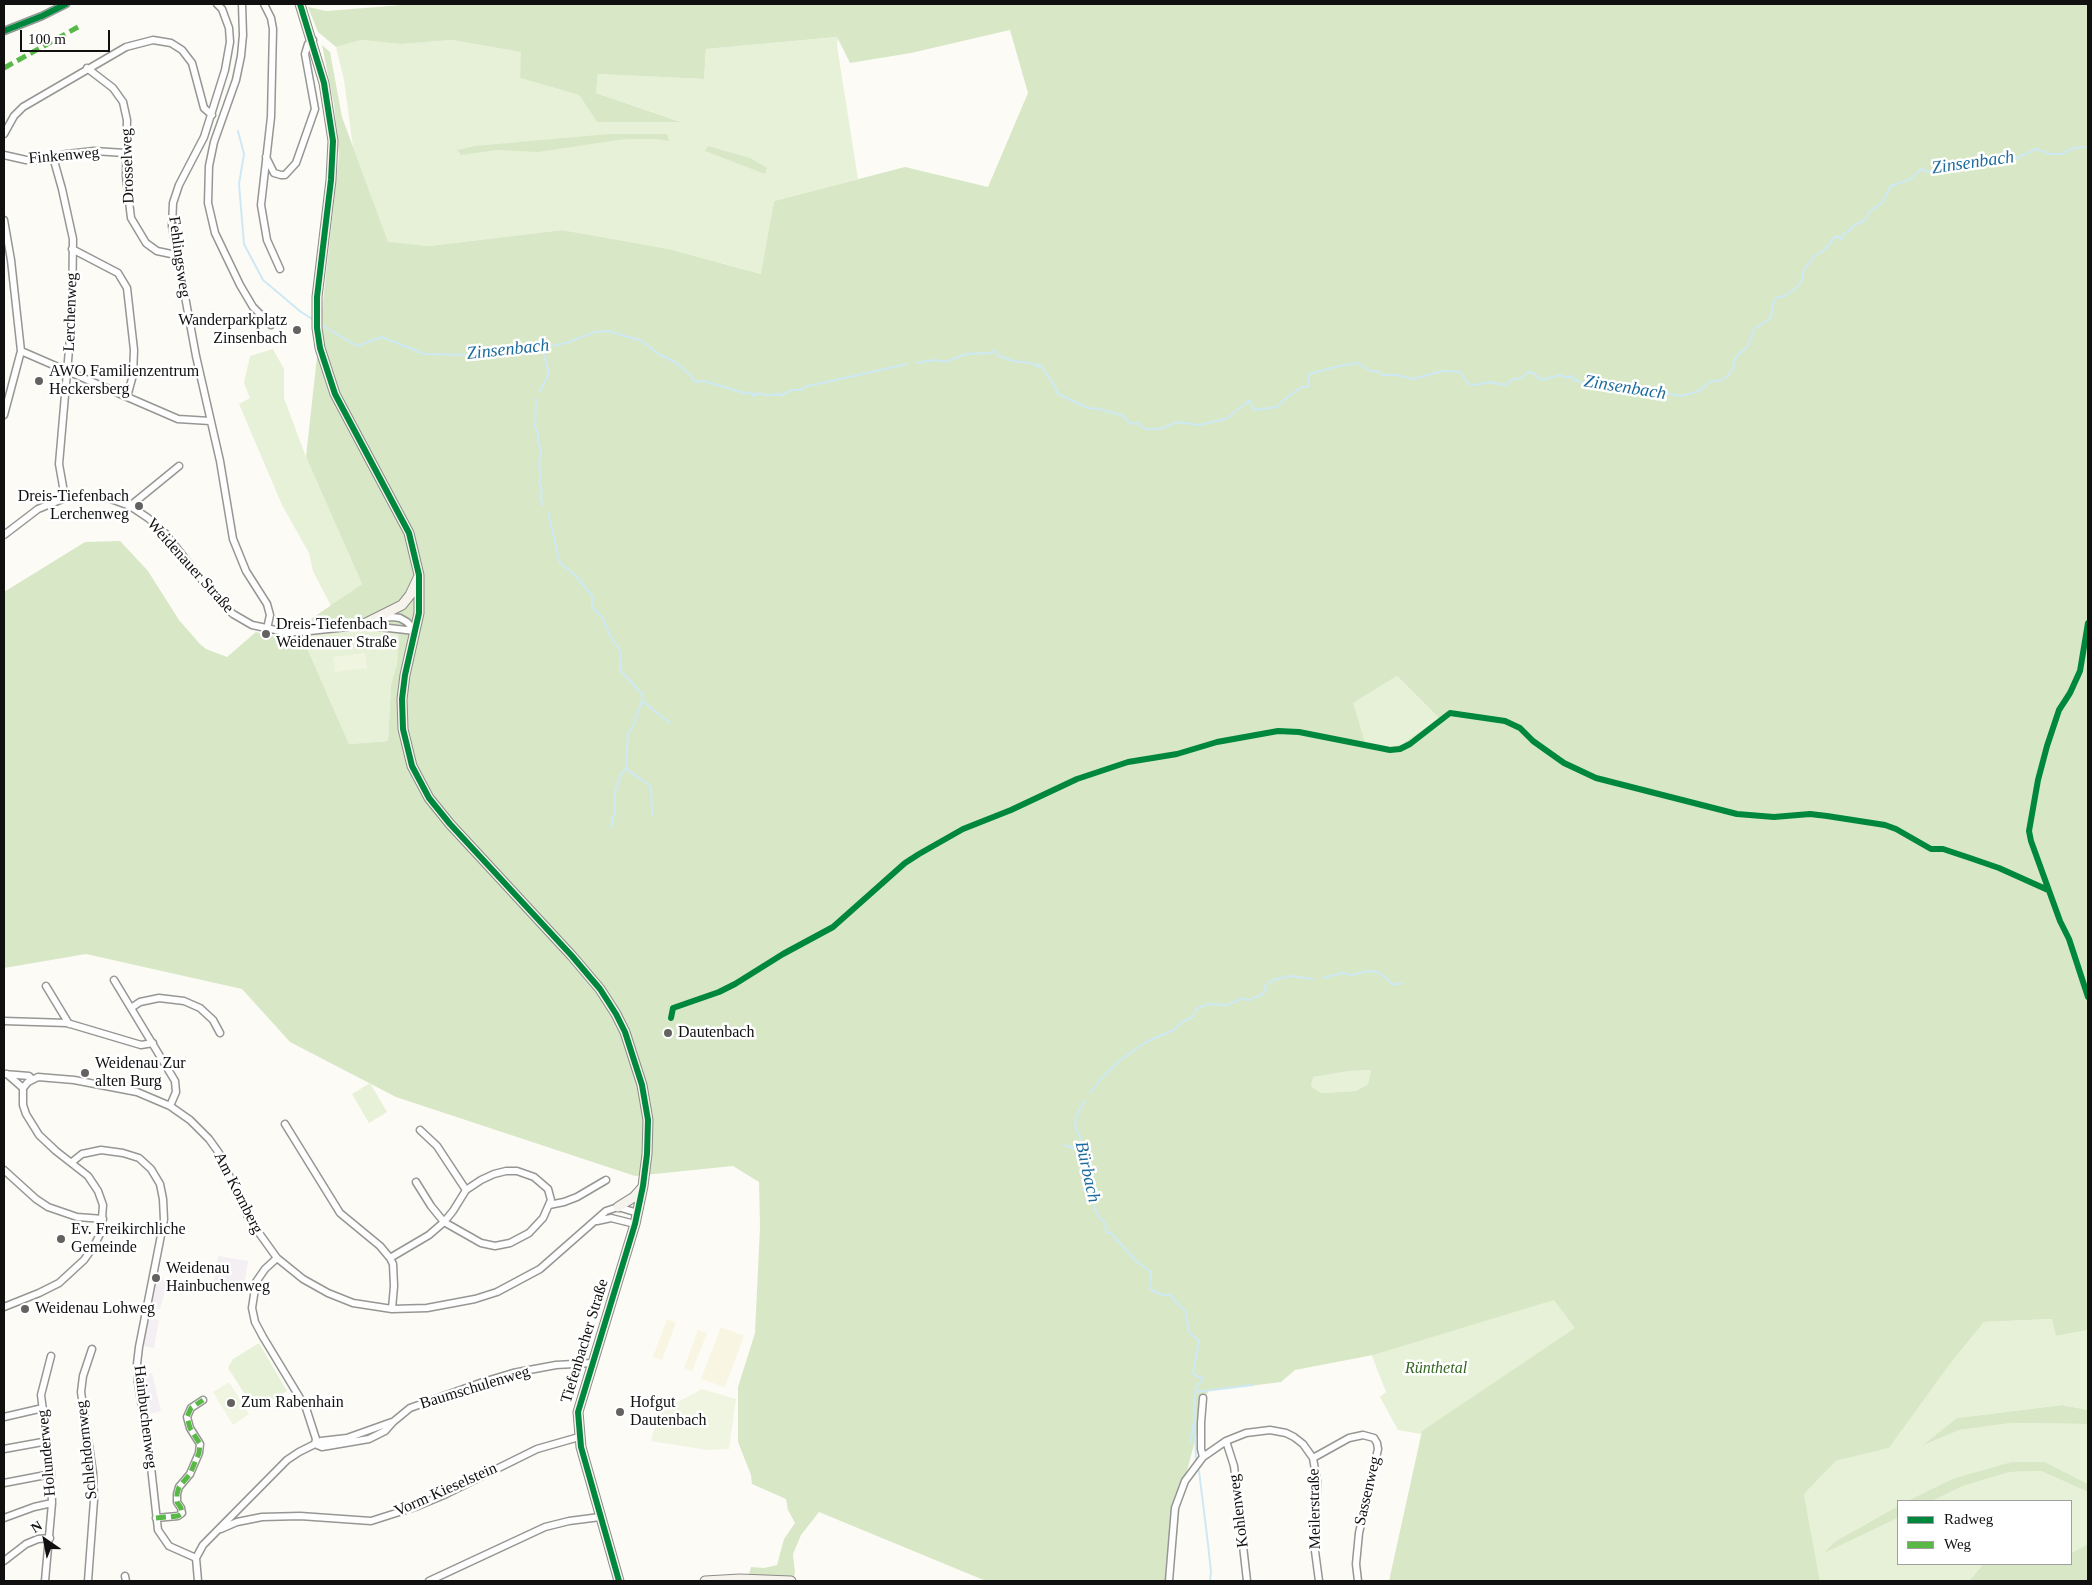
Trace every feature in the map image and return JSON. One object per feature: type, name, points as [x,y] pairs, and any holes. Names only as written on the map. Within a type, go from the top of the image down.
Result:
[{"type":"street","points":[[4,31],[66,4]]},
{"type":"street","name":"Fehlingsweg","points":[[217,4],[222,9],[229,28],[230,42],[225,70],[204,138],[179,185],[173,203],[172,226],[176,255],[220,461],[234,540],[248,576],[266,604],[270,615],[268,629]]},
{"type":"street","points":[[242,4],[243,35],[241,56],[236,80],[214,142],[209,166],[208,203],[216,233],[240,284],[253,307],[271,325]]},
{"type":"street","points":[[264,4],[271,18],[273,29],[271,117],[261,187],[262,219],[280,269]]},
{"type":"street","name":"Tiefenbacher Straße","points":[[300,4],[313,40],[324,83],[333,141],[331,180],[317,314],[320,348],[329,379],[409,533],[419,575],[420,604],[402,689],[401,710],[407,749],[419,782],[428,798],[600,989],[616,1014],[630,1043],[642,1085],[648,1120],[647,1154],[638,1213],[578,1412],[579,1437],[619,1581]]},
{"type":"street","points":[[4,134],[14,116],[23,107],[126,46],[153,40],[171,43],[182,50],[192,63],[204,108],[212,115]]},
{"type":"street","points":[[266,156],[274,173],[281,175],[285,175],[296,163],[315,109],[313,88],[305,54],[308,44],[313,40]]},
{"type":"street","name":"Drosselweg","points":[[88,68],[113,88],[123,102],[127,120],[125,153],[131,218],[146,243],[157,251],[176,255]]},
{"type":"street","name":"Finkenweg","points":[[4,155],[26,160],[94,151],[125,153]]},
{"type":"street","name":"Lerchenweg","points":[[53,157],[62,189],[72,239],[72,315],[59,464],[65,498]]},
{"type":"street","points":[[4,220],[11,260],[21,351],[4,416]]},
{"type":"street","points":[[72,249],[118,273],[127,288],[134,350],[133,375],[127,397]]},
{"type":"street","points":[[21,351],[178,419],[210,421]]},
{"type":"street","points":[[130,506],[179,466]]},
{"type":"street","name":"Weidenauer Straße","points":[[4,535],[38,509],[65,498],[108,498],[130,506],[148,518],[165,533],[216,598],[233,614],[252,625],[268,629],[300,632],[362,624],[396,617],[407,622],[415,631]]},
{"type":"street","points":[[362,624],[402,605],[410,595],[419,575]]},
{"type":"street","name":"Weidenauer Straße","points":[[362,624],[415,631]]},
{"type":"street","points":[[114,980],[175,1081],[176,1092],[170,1106]]},
{"type":"street","points":[[46,986],[69,1024]]},
{"type":"street","points":[[131,1008],[140,1002],[159,998],[184,1001],[200,1008],[213,1020],[220,1033]]},
{"type":"street","points":[[4,1021],[69,1024],[141,1045],[153,1043]]},
{"type":"street","name":"Am Kornberg","points":[[5,1074],[29,1076],[32,1079],[47,1077],[99,1084],[137,1092],[170,1106],[190,1120],[210,1139],[224,1163],[249,1219],[277,1258],[303,1279],[328,1293],[353,1303],[392,1309],[449,1306],[498,1292],[540,1269],[606,1210],[618,1207]]},
{"type":"street","name":"Am Kornberg","points":[[5,1074],[23,1088]]},
{"type":"street","points":[[4,1307],[60,1283],[74,1270],[94,1246],[101,1232],[103,1219],[103,1205],[98,1190],[88,1176],[45,1142],[33,1126],[23,1105],[23,1088],[32,1079]]},
{"type":"street","points":[[285,1124],[340,1213],[380,1246],[390,1258],[393,1264],[394,1286],[392,1309]]},
{"type":"street","points":[[420,1130],[437,1146],[466,1190]]},
{"type":"street","name":"Hainbuchenweg","points":[[72,1162],[82,1154],[101,1150],[124,1153],[139,1158],[151,1169],[160,1184],[164,1220],[137,1364],[158,1530],[169,1546],[196,1558]]},
{"type":"street","points":[[4,1170],[36,1199],[48,1207],[77,1218],[103,1219]]},
{"type":"street","points":[[390,1258],[429,1235],[444,1222],[466,1190],[494,1174],[506,1171],[526,1173],[542,1182],[550,1195],[549,1204],[543,1218],[529,1233],[510,1243],[495,1246],[480,1243],[444,1222],[416,1182]]},
{"type":"street","points":[[549,1204],[564,1202],[577,1197],[606,1180]]},
{"type":"street","points":[[618,1207],[634,1197],[643,1186]]},
{"type":"street","points":[[618,1207],[638,1213]]},
{"type":"street","points":[[593,1222],[611,1218],[635,1224]]},
{"type":"street","points":[[277,1258],[265,1269],[256,1282],[253,1298],[254,1315],[263,1337],[306,1408],[316,1439],[315,1444]]},
{"type":"street","name":"Schlehdornweg","points":[[88,1581],[94,1500],[81,1392],[83,1376],[92,1349]]},
{"type":"street","name":"Holunderweg","points":[[45,1579],[52,1503],[48,1441],[41,1395],[52,1356]]},
{"type":"street","name":"Baumschulenweg","points":[[196,1558],[203,1545],[221,1529],[287,1460],[321,1441],[346,1438],[366,1432],[393,1422],[410,1408],[483,1382],[556,1364],[592,1363]]},
{"type":"street","points":[[1202,1398],[1203,1457]]},
{"type":"street","points":[[156,1518],[178,1516],[182,1513],[177,1502],[177,1494],[179,1487],[190,1474],[199,1453],[200,1444],[190,1428],[187,1417],[191,1408],[203,1400]]},
{"type":"street","points":[[4,1416],[42,1408]]},
{"type":"street","name":"Meilerstraße","points":[[1169,1581],[1175,1508],[1185,1481],[1203,1457],[1226,1441],[1246,1433],[1270,1430],[1294,1437],[1303,1444],[1313,1458],[1317,1481],[1316,1551],[1319,1581]]},
{"type":"street","name":"Sassenweg","points":[[1313,1458],[1349,1438],[1363,1435],[1374,1438],[1377,1443],[1378,1449],[1359,1533],[1356,1564],[1358,1581]]},
{"type":"street","name":"Vorm Kieselstein","points":[[221,1529],[237,1522],[262,1517],[300,1516],[371,1521],[416,1507],[446,1494],[536,1449],[579,1437]]},
{"type":"street","points":[[4,1449],[48,1441]]},
{"type":"street","name":"Kohlenweg","points":[[1226,1441],[1234,1466],[1247,1581]]},
{"type":"street","points":[[4,1484],[51,1474]]},
{"type":"street","points":[[4,1518],[34,1507],[52,1503]]},
{"type":"street","points":[[429,1581],[546,1527],[569,1521],[600,1517]]},
{"type":"street","points":[[4,1561],[26,1544],[38,1539],[50,1538]]},
{"type":"street","points":[[196,1558],[198,1581]]},
{"type":"street","points":[[37,1581],[45,1579]]},
{"type":"street","points":[[705,1581],[740,1579],[791,1581]]},
{"type":"shaded area","points":[[218,1256],[248,1261],[244,1286],[214,1281]]},
{"type":"shaded area","points":[[156,1278],[168,1280],[160,1309],[151,1308]]},
{"type":"shaded area","points":[[149,1318],[159,1320],[154,1348],[143,1346]]},
{"type":"shaded area","points":[[667,1319],[676,1323],[662,1360],[653,1357]]},
{"type":"shaded area","points":[[721,1327],[744,1336],[725,1387],[701,1379]]},
{"type":"shaded area","points":[[698,1330],[707,1333],[692,1371],[684,1368]]},
{"type":"shaded area","points":[[152,1373],[161,1411],[149,1414],[141,1375]]},
{"type":"green space","points":[[416,4],[2088,4],[2088,1330],[2056,1336],[2052,1319],[1984,1322],[1950,1364],[1889,1448],[1836,1461],[1804,1494],[1820,1581],[1389,1581],[1422,1431],[1575,1328],[1554,1300],[1373,1355],[1295,1370],[1281,1382],[1208,1391],[1181,1494],[1173,1581],[986,1581],[819,1512],[801,1535],[793,1554],[795,1573],[793,1579],[763,1579],[749,1574],[751,1567],[764,1568],[777,1565],[784,1539],[795,1523],[788,1510],[786,1499],[752,1484],[751,1475],[738,1442],[738,1387],[755,1333],[760,1227],[759,1182],[733,1166],[635,1176],[396,1097],[290,1042],[242,989],[86,954],[4,968],[4,592],[85,542],[120,541],[148,571],[179,620],[199,643],[206,649],[227,657],[256,632],[270,636],[289,634],[362,584],[306,457],[339,155],[334,105],[322,45],[330,52],[342,117],[388,242],[429,246],[562,230],[669,249],[761,274],[774,201],[905,167],[988,187],[1028,93],[1010,30],[911,53],[850,63],[837,37],[706,49],[704,79],[598,74],[596,93],[681,122],[597,122],[579,95],[520,78],[521,52],[452,40],[401,44],[361,40],[336,47],[318,32],[308,7],[326,11]],"holes":[[[359,625],[399,629],[397,663],[391,685],[388,741],[349,744],[300,632]],[[1397,676],[1439,718],[1402,744],[1390,747],[1365,742],[1353,703]],[[1371,1070],[1368,1084],[1356,1091],[1321,1093],[1311,1086],[1313,1077],[1350,1071]]]},
{"type":"green space","points":[[838,37],[837,46],[858,179],[774,201],[762,274],[669,249],[562,230],[429,246],[388,243],[353,147],[344,80],[336,47],[361,40],[401,44],[452,40],[522,52],[520,78],[579,95],[597,122],[679,121],[596,93],[598,74],[704,79],[706,49]]},
{"type":"green space","points":[[609,134],[667,134],[669,141],[625,139],[538,152],[497,150],[461,155],[457,150],[475,146]]},
{"type":"green space","points":[[708,146],[750,158],[767,168],[765,174],[705,151]]},
{"type":"green space","points":[[273,349],[284,369],[284,398],[306,457],[362,584],[331,606],[313,571],[309,553],[282,505],[239,404],[250,398],[244,383],[250,356]]},
{"type":"green space","points":[[359,625],[399,629],[397,663],[391,685],[388,741],[349,744],[300,632]]},
{"type":"green space","points":[[365,653],[367,668],[335,672],[333,657]]},
{"type":"green space","points":[[1397,676],[1439,718],[1402,744],[1390,747],[1365,742],[1352,703]]},
{"type":"green space","points":[[1371,1070],[1368,1084],[1356,1091],[1321,1093],[1311,1086],[1312,1077]]},
{"type":"green space","points":[[370,1083],[387,1112],[369,1123],[352,1094]]},
{"type":"green space","name":"Rünthetal","points":[[1632,1294],[1430,1431],[1421,1434],[1398,1430],[1380,1397],[1386,1392],[1361,1328],[1494,1295]]},
{"type":"green space","points":[[2053,1319],[2057,1336],[2088,1330],[2088,1410],[2062,1405],[1957,1418],[1925,1445],[1958,1430],[2011,1423],[2088,1424],[2088,1484],[2045,1462],[1952,1479],[1909,1500],[1897,1500],[1897,1507],[1834,1542],[1825,1552],[1897,1518],[1897,1565],[1982,1565],[1971,1579],[1963,1581],[1820,1581],[1804,1494],[1836,1461],[1889,1448],[1950,1364],[1984,1322]]},
{"type":"green space","name":"Zum Rabenhain","points":[[259,1343],[287,1391],[255,1410],[228,1368],[233,1359]]},
{"type":"green space","name":"Zum Rabenhain","points":[[229,1382],[249,1414],[233,1425],[213,1392]]},
{"type":"green space","points":[[702,1389],[736,1399],[729,1449],[707,1450],[651,1441],[659,1412]]},
{"type":"green space","points":[[2062,1405],[2088,1410],[2088,1424],[2011,1423],[1959,1430],[1922,1446],[1957,1418]]},
{"type":"green space","points":[[2012,1462],[2045,1462],[2088,1484],[2088,1492],[2041,1471],[2010,1472],[1963,1486],[1934,1500],[1909,1500],[1952,1479]]},
{"type":"green space","points":[[2041,1471],[2088,1492],[2088,1544],[2072,1552],[2072,1500],[1934,1500],[1963,1486],[2010,1472]]},
{"type":"green space","points":[[1897,1507],[1897,1518],[1824,1553],[1834,1542]]},
{"type":"green space","points":[[2088,1544],[2088,1581],[1963,1581],[1971,1579],[1982,1565],[2072,1565],[2072,1552]]},
{"type":"waterway","name":"Zinsenbach","points":[[238,131],[244,154],[239,184],[244,244],[263,280],[301,312],[314,320]]},
{"type":"waterway","name":"Zinsenbach","points":[[916,363],[934,360],[945,362],[966,354],[995,351],[999,356],[1013,361],[1031,363],[1038,367],[1038,364],[1040,365],[1053,383],[1058,394],[1090,409],[1095,408],[1121,415],[1131,424],[1137,423],[1145,429],[1160,429],[1177,422],[1199,425],[1226,419],[1250,400],[1253,410],[1277,407],[1302,387],[1308,387],[1309,374],[1357,363],[1383,375],[1397,375],[1413,379],[1442,371],[1460,372],[1468,384],[1476,385],[1488,382],[1505,385],[1514,379],[1522,378],[1528,372],[1535,374],[1541,380],[1560,375],[1566,378],[1572,376],[1575,381],[1577,380],[1583,384],[1590,383],[1596,387],[1603,383],[1682,396],[1699,391],[1711,381],[1719,381],[1728,376],[1735,366],[1733,362],[1736,357],[1748,346],[1754,329],[1771,318],[1776,298],[1785,296],[1796,288],[1801,282],[1804,270],[1814,256],[1823,251],[1836,236],[1842,239],[1844,233],[1849,231],[1854,225],[1864,221],[1870,211],[1882,203],[1891,186],[1911,179],[1921,169],[1928,172],[1954,166],[1963,161],[2011,161],[2036,149],[2051,154],[2062,154],[2073,148],[2088,147]]},
{"type":"waterway","name":"Zinsenbach","points":[[320,324],[357,346],[382,337],[424,354],[477,355],[510,348],[542,348],[566,343],[595,332],[608,331],[642,341],[660,355],[675,362],[695,382],[704,381],[747,394],[752,392],[753,396],[760,393],[776,395],[778,392],[780,396],[792,390],[802,390],[804,387],[907,364]]},
{"type":"waterway","points":[[540,391],[549,373],[542,348]]},
{"type":"waterway","points":[[536,399],[535,428],[538,434],[538,444],[541,448],[539,464],[541,475],[539,481],[542,490],[540,499],[543,505]]},
{"type":"waterway","points":[[548,513],[560,563],[575,575],[592,596],[592,607],[602,617],[611,637],[621,652],[620,670],[642,694],[642,701],[670,723]]},
{"type":"waterway","points":[[611,827],[615,813],[615,792],[621,774],[626,769],[628,733],[632,728],[642,701]]},
{"type":"waterway","points":[[626,769],[647,783],[651,788],[652,815]]},
{"type":"waterway","name":"Bürbach","points":[[1323,978],[1342,973],[1352,975],[1367,971],[1378,972],[1394,985],[1402,983]]},
{"type":"waterway","name":"Bürbach","points":[[1090,1093],[1119,1061],[1146,1042],[1174,1030],[1182,1022],[1193,1017],[1196,1009],[1208,1004],[1227,1005],[1243,998],[1252,1000],[1254,997],[1260,996],[1266,990],[1264,987],[1273,980],[1290,976],[1313,979]]},
{"type":"waterway","name":"Bürbach","points":[[1085,1101],[1076,1116],[1075,1126],[1080,1137],[1081,1158],[1089,1179],[1088,1187],[1093,1193],[1095,1209],[1105,1223],[1106,1232],[1111,1233],[1136,1261],[1151,1272],[1150,1288],[1163,1295],[1171,1295],[1185,1311],[1189,1332],[1199,1341],[1193,1373],[1203,1378],[1197,1387],[1194,1399],[1196,1461]]},
{"type":"waterway","points":[[1065,1145],[1081,1151]]},
{"type":"waterway","points":[[1196,1392],[1253,1385]]},
{"type":"waterway","name":"Bürbach","points":[[1190,1442],[1195,1417]]},
{"type":"waterway","name":"Bürbach","points":[[1199,1471],[1211,1572],[1210,1581]]},
{"type":"marked path","points":[[4,68],[78,27]]},
{"type":"marked path","points":[[156,1518],[178,1516],[182,1513],[177,1502],[177,1494],[179,1487],[190,1474],[199,1453],[200,1444],[190,1428],[187,1417],[191,1408],[203,1400]]},
{"type":"cycle path","points":[[4,31],[66,4]]},
{"type":"cycle path","points":[[300,4],[324,83],[333,141],[331,180],[317,297],[317,328],[320,348],[335,394],[409,533],[419,575],[419,613],[405,675],[402,699],[403,729],[412,766],[429,798],[450,824],[600,989],[625,1032],[642,1085],[648,1120],[647,1154],[643,1186],[635,1224],[578,1412],[581,1447],[619,1581]]},
{"type":"cycle path","points":[[2088,623],[2080,671],[2070,693],[2059,710],[2047,746],[2038,780],[2029,831],[2060,921],[2069,939],[2088,997]]},
{"type":"cycle path","points":[[671,1018],[673,1008],[719,992],[735,984],[783,954],[833,927],[905,863],[919,854],[963,829],[1011,810],[1077,779],[1128,762],[1177,754],[1217,742],[1278,731],[1299,732],[1390,750],[1400,749],[1410,744],[1450,713],[1505,721],[1520,728],[1533,741],[1564,763],[1596,778],[1737,814],[1774,817],[1810,814],[1885,825],[1896,829],[1931,849],[1943,849],[1999,868],[2048,890]]},
{"type":"place","name":"Wanderparkplatz Zinsenbach","points":[[297,330]]},
{"type":"place","name":"AWO Familienzentrum Heckersberg","points":[[39,381]]},
{"type":"place","name":"Dreis-Tiefenbach Lerchenweg","points":[[139,506]]},
{"type":"place","name":"Dreis-Tiefenbach Weidenauer Straße","points":[[266,634]]},
{"type":"place","name":"Dautenbach","points":[[668,1033]]},
{"type":"place","name":"Weidenau Zur alten Burg","points":[[85,1073]]},
{"type":"place","name":"Ev. Freikirchliche Gemeinde","points":[[61,1239]]},
{"type":"place","name":"Weidenau Hainbuchenweg","points":[[156,1278]]},
{"type":"place","name":"Weidenau Lohweg","points":[[25,1309]]},
{"type":"place","name":"Zum Rabenhain","points":[[231,1403]]},
{"type":"place","name":"Hofgut Dautenbach","points":[[620,1412]]}]
